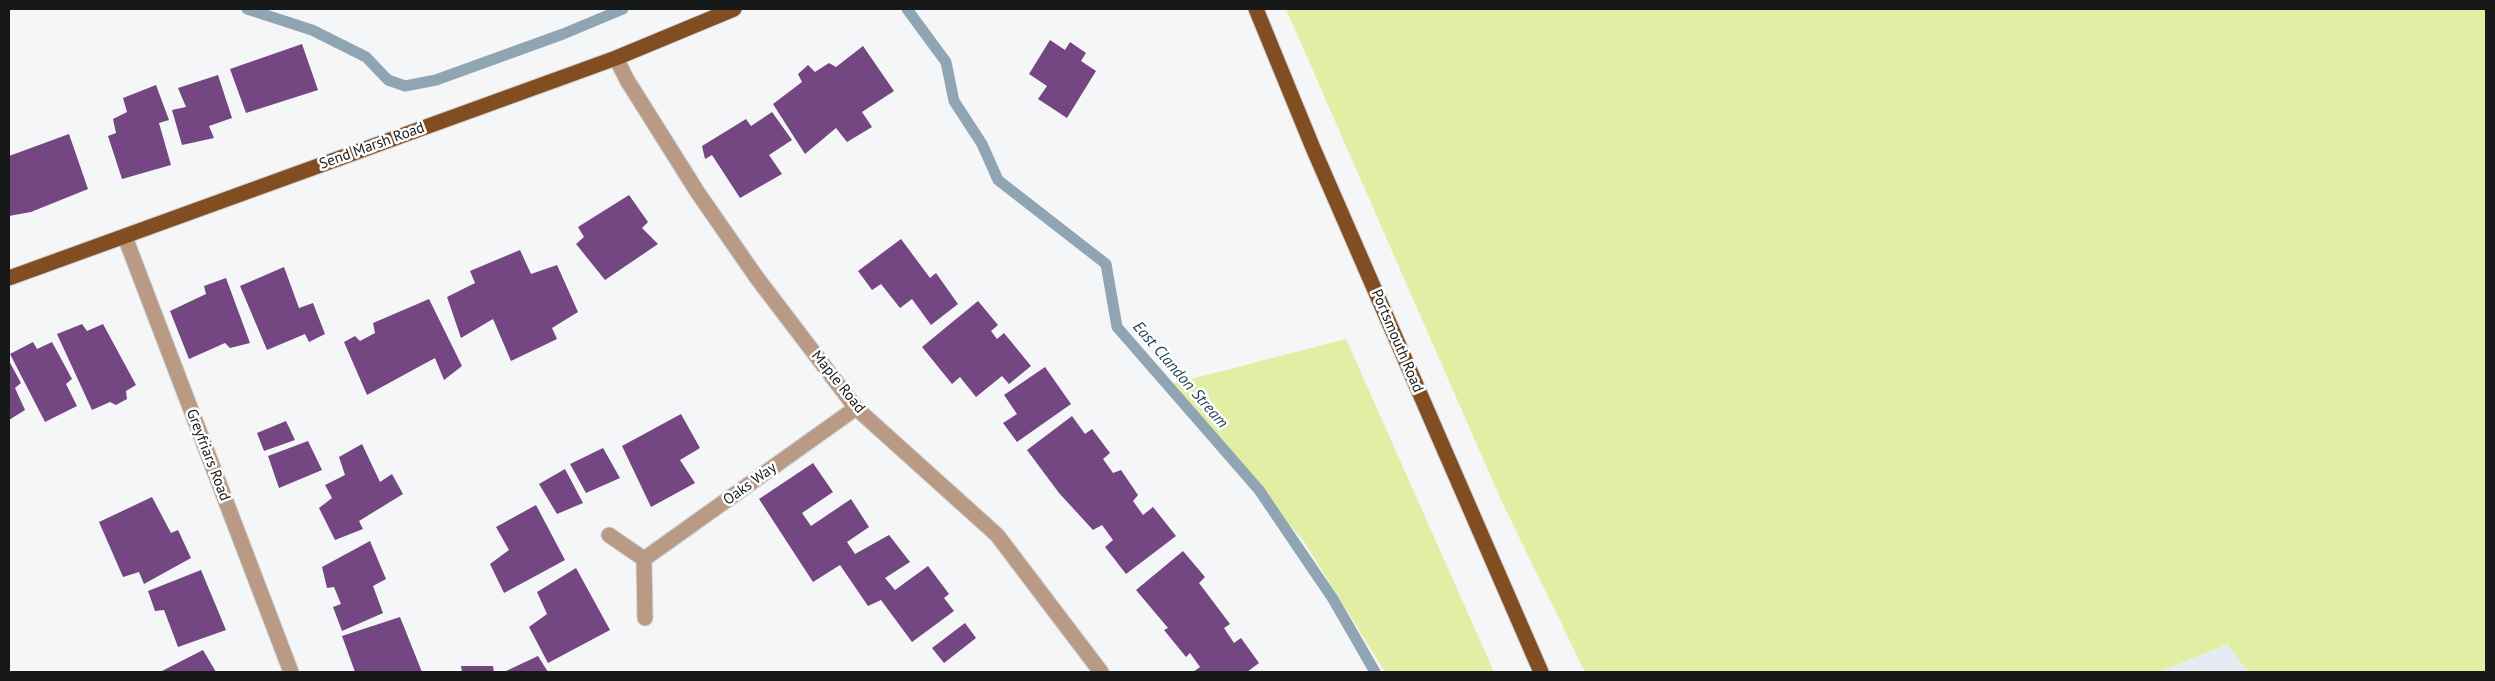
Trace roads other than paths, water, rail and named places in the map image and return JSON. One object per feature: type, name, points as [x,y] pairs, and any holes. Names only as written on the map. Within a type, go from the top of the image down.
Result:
[{"type":"main road","name":"Send Marsh Road","points":[[9,278],[616,58],[734,9]]},
{"type":"main road","name":"Portsmouth Road","points":[[1256,9],[1313,148],[1541,672]]},
{"type":"street","name":"Maple Road","points":[[616,58],[626,80],[698,193],[757,278],[856,408],[997,535],[1101,672]]},
{"type":"street","name":"Greyfriars Road","points":[[125,237],[291,672]]},
{"type":"street","name":"Oaks Way","points":[[644,559],[856,408]]},
{"type":"street","points":[[609,535],[644,559],[644,618]]},
{"type":"waterway","name":"East Clandon Stream","points":[[247,9],[312,30],[366,57],[388,80],[405,86],[436,80],[563,34],[623,9]]},
{"type":"waterway","name":"East Clandon Stream","points":[[907,9],[946,62],[954,101],[982,144],[998,180],[1106,264],[1117,327],[1259,490],[1333,599],[1375,672]]}]
